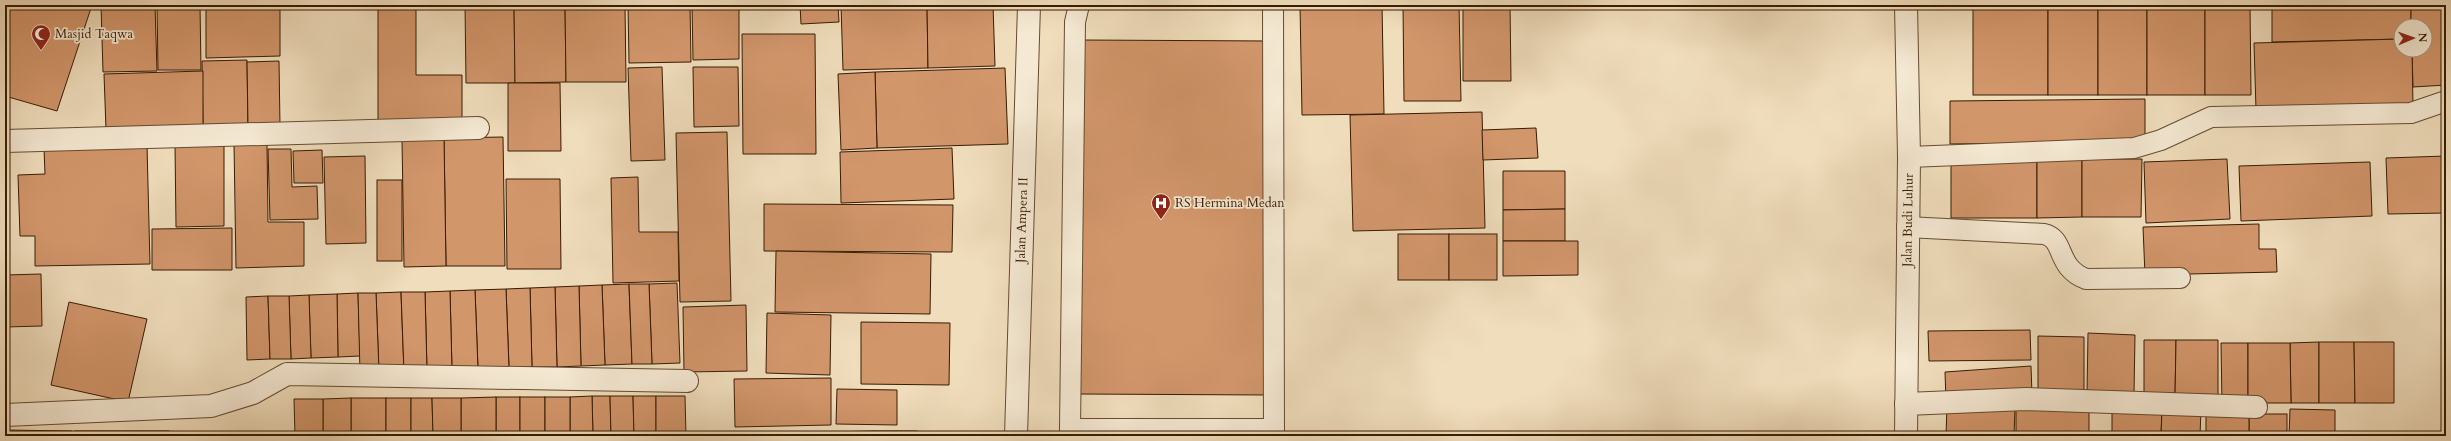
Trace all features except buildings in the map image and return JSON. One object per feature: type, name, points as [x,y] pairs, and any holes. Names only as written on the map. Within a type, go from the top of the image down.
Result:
[{"type":"street","name":"Jalan Ampera II","points":[[1016,436],[1029,5]]},
{"type":"street","name":"Jalan Budi Luhur","points":[[1906,5],[1908,157],[1906,436]]},
{"type":"street","points":[[5,141],[478,128]]},
{"type":"street","points":[[5,415],[211,406],[253,393],[287,374],[687,381]]},
{"type":"street","points":[[1906,404],[2026,399],[2256,407]]},
{"type":"lane","points":[[1079,5],[1075,22],[1070,432],[1274,432],[1273,5]]},
{"type":"lane","points":[[1908,157],[2134,148],[2161,140],[2211,117],[2411,113],[2446,101]]},
{"type":"lane","points":[[1907,227],[2044,234],[2052,236],[2056,240],[2065,265],[2075,274],[2086,278],[2180,278]]},
{"type":"place","name":"Masjid Taqwa","points":[[41,51]]},
{"type":"place","name":"RS Hermina Medan","points":[[1161,220]]}]
